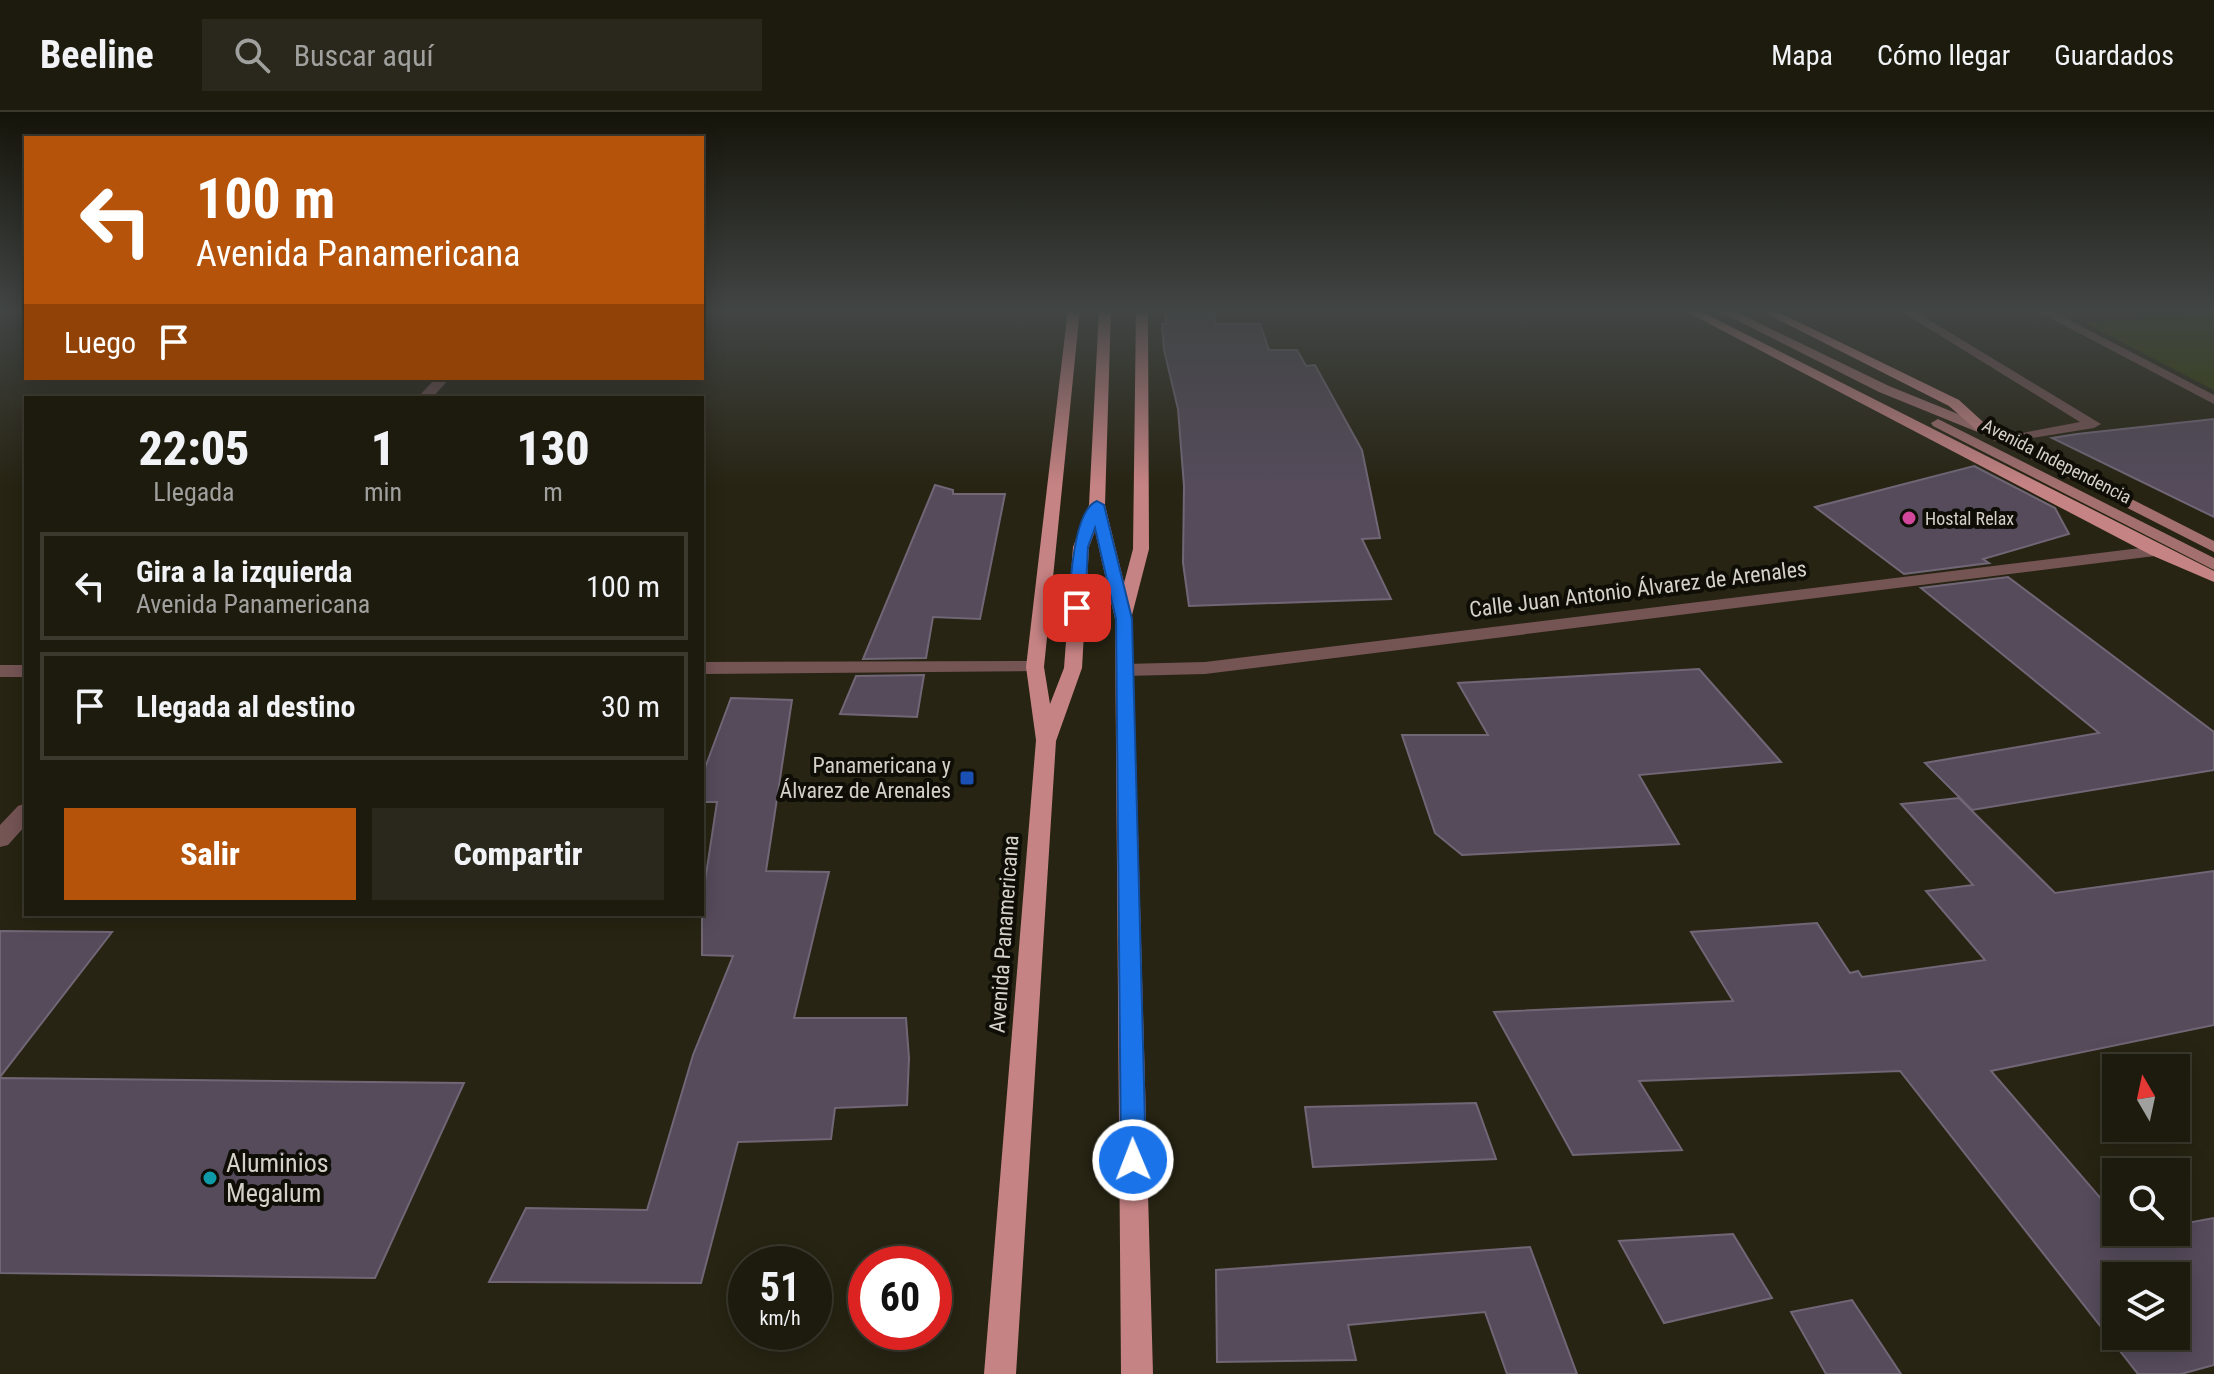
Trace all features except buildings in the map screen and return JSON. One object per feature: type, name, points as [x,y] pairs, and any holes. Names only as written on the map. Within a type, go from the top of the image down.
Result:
[{"type":"main road","points":[[1046,741],[1035,667],[1068,368]]},
{"type":"main road","name":"Avenida Panamericana","points":[[1104,368],[1097,505],[1124,619],[1137,1374]]},
{"type":"main road","points":[[1124,619],[1141,549],[1142,368]]},
{"type":"main road","points":[[1801,368],[2157,551],[2214,577]]},
{"type":"main road","name":"Avenida Independencia","points":[[1841,368],[2006,440],[2214,547]]},
{"type":"main road","points":[[1883,368],[1954,403],[1985,430]]},
{"type":"main road","name":"Avenida Independencia","points":[[1884,389],[1906,407],[2214,565]]},
{"type":"main road","name":"Avenida Panamericana","points":[[1000,1374],[1046,741],[1073,668],[1081,547],[1097,505]]},
{"type":"street","points":[[2001,368],[2094,424],[2006,440]]},
{"type":"street","points":[[2152,368],[2214,400]]},
{"type":"street","points":[[426,396],[441,380]]},
{"type":"street","name":"Calle Juan Antonio Álvarez de Arenales","points":[[1125,670],[1205,668],[2157,551]]},
{"type":"street","points":[[704,668],[1035,667]]},
{"type":"street","points":[[0,671],[24,671]]},
{"type":"street","points":[[0,839],[24,813]]},
{"type":"green space","points":[[2171,368],[2214,368],[2214,390]]},
{"type":"place","name":"Hostal Relax","points":[[1909,518]]},
{"type":"place","name":"Panamericana y Álvarez de Arenales","points":[[967,778]]},
{"type":"place","name":"Aluminios Megalum","points":[[210,1178]]},
{"type":"route","points":[[1077,608],[1081,547],[1097,505],[1124,619],[1133,1160]]}]
